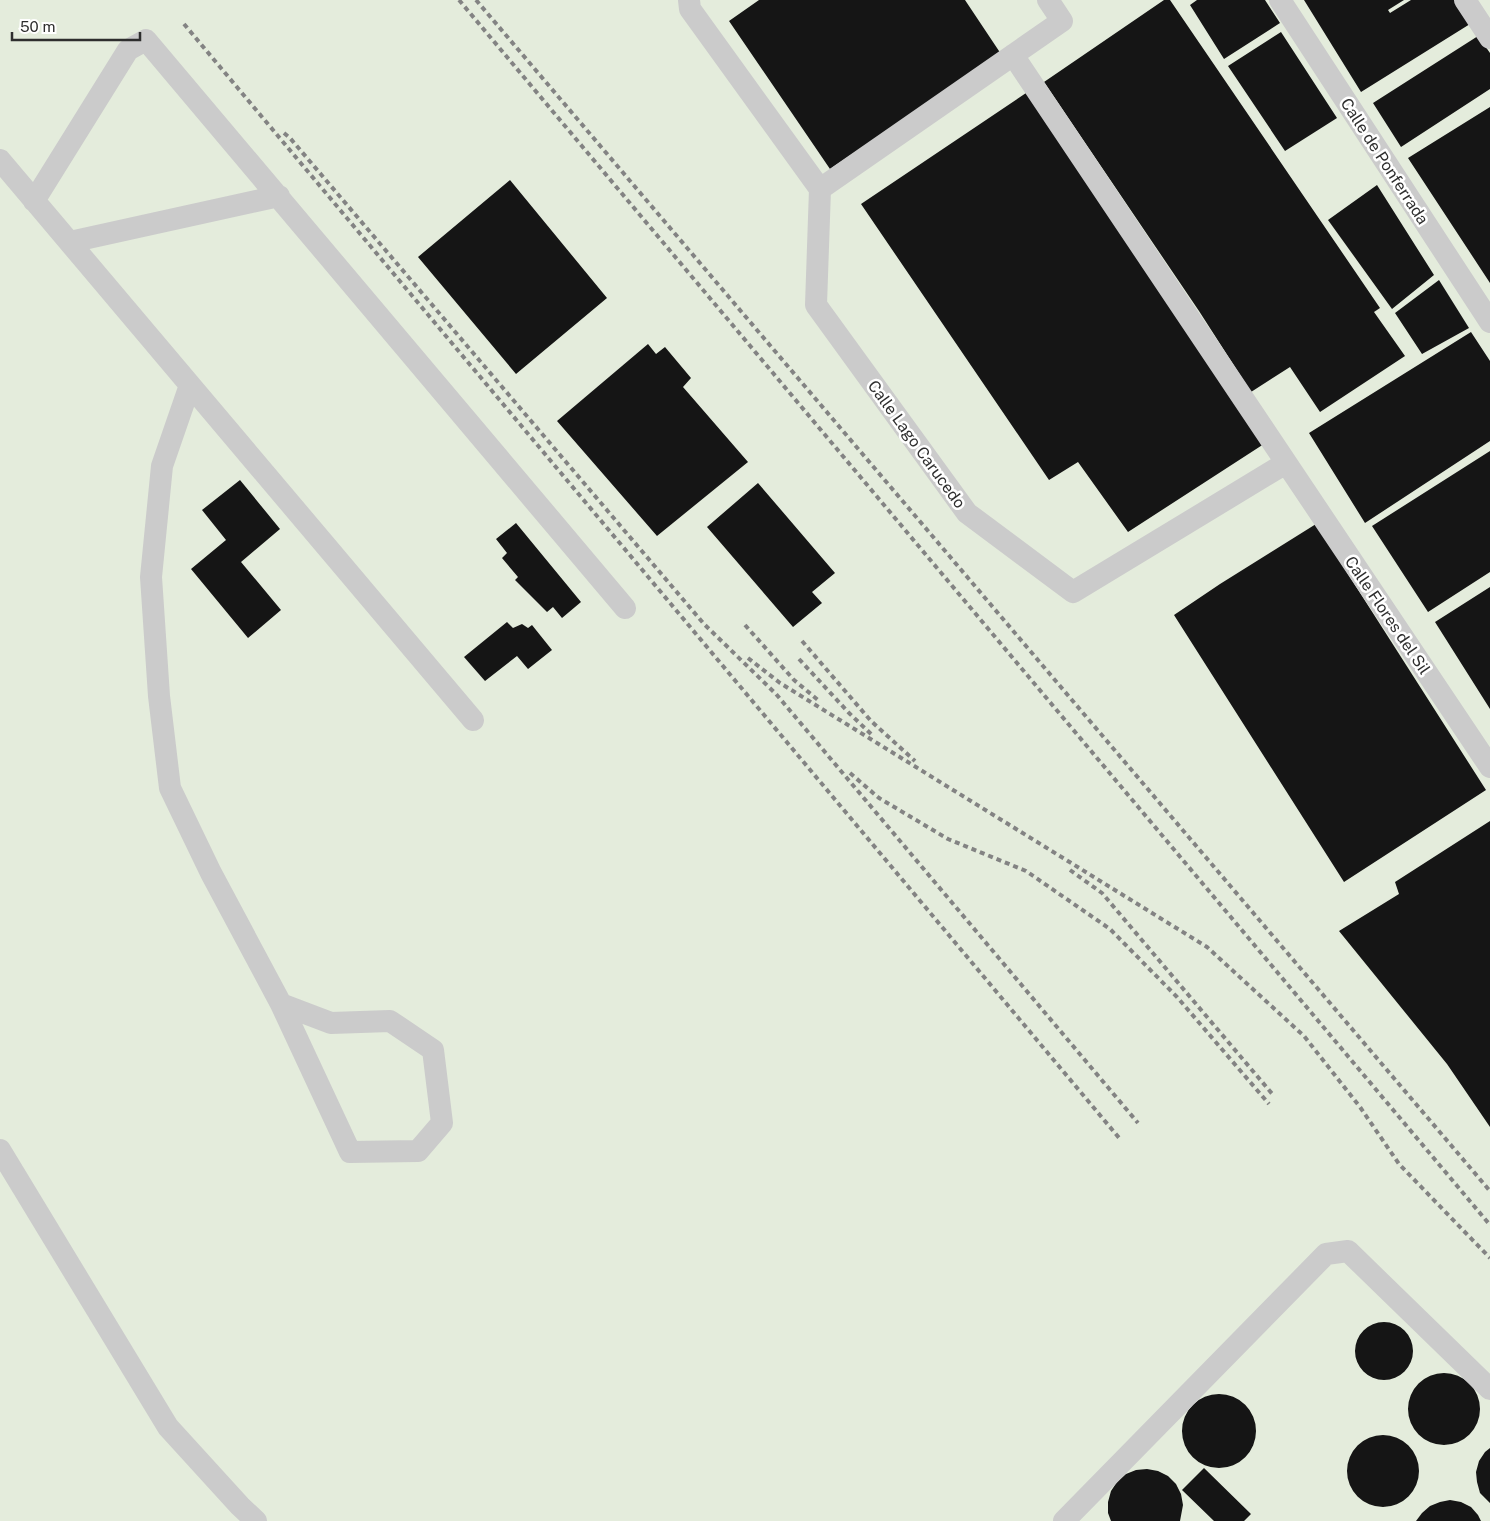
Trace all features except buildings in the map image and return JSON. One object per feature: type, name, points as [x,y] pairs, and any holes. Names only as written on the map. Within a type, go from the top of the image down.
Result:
[{"type":"street","points":[[689,0],[690,9],[820,189],[1062,21],[1048,0]]},
{"type":"street","name":"Calle de Ponferrada","points":[[1280,0],[1490,322]]},
{"type":"street","points":[[1465,0],[1490,38]]},
{"type":"street","points":[[34,201],[128,50],[146,40],[625,608]]},
{"type":"street","name":"Calle Flores del Sil","points":[[1013,55],[1490,767]]},
{"type":"street","points":[[0,160],[473,720]]},
{"type":"street","name":"Calle Lago Carucedo","points":[[820,189],[816,305],[967,513],[1073,592],[1286,462]]},
{"type":"street","points":[[70,242],[279,196]]},
{"type":"street","points":[[190,384],[162,466],[151,577],[159,696],[170,788],[211,872],[281,1004],[350,1152],[418,1151],[442,1123],[433,1050],[390,1021],[331,1023],[281,1004]]},
{"type":"street","points":[[0,1150],[168,1426],[240,1506],[256,1521]]},
{"type":"street","points":[[1077,1517],[1326,1254],[1348,1251],[1490,1389]]},
{"type":"green space","points":[[0,0],[1490,0],[1490,1521],[0,1521]]},
{"type":"railway","points":[[459,0],[1490,1225]]},
{"type":"railway","points":[[476,0],[1490,1191]]},
{"type":"railway","points":[[184,24],[1120,1139]]},
{"type":"railway","points":[[284,133],[704,624],[776,694],[1138,1123]]},
{"type":"railway","points":[[745,625],[794,680],[818,700]]},
{"type":"railway","points":[[802,641],[871,721],[915,761]]},
{"type":"railway","points":[[748,658],[780,683],[1207,947],[1304,1036],[1360,1107],[1399,1164],[1490,1258]]},
{"type":"railway","points":[[799,659],[871,734]]},
{"type":"railway","points":[[850,773],[879,798],[948,839],[1026,871],[1110,929],[1177,997],[1269,1104]]},
{"type":"railway","points":[[1070,870],[1102,893],[1274,1096]]}]
